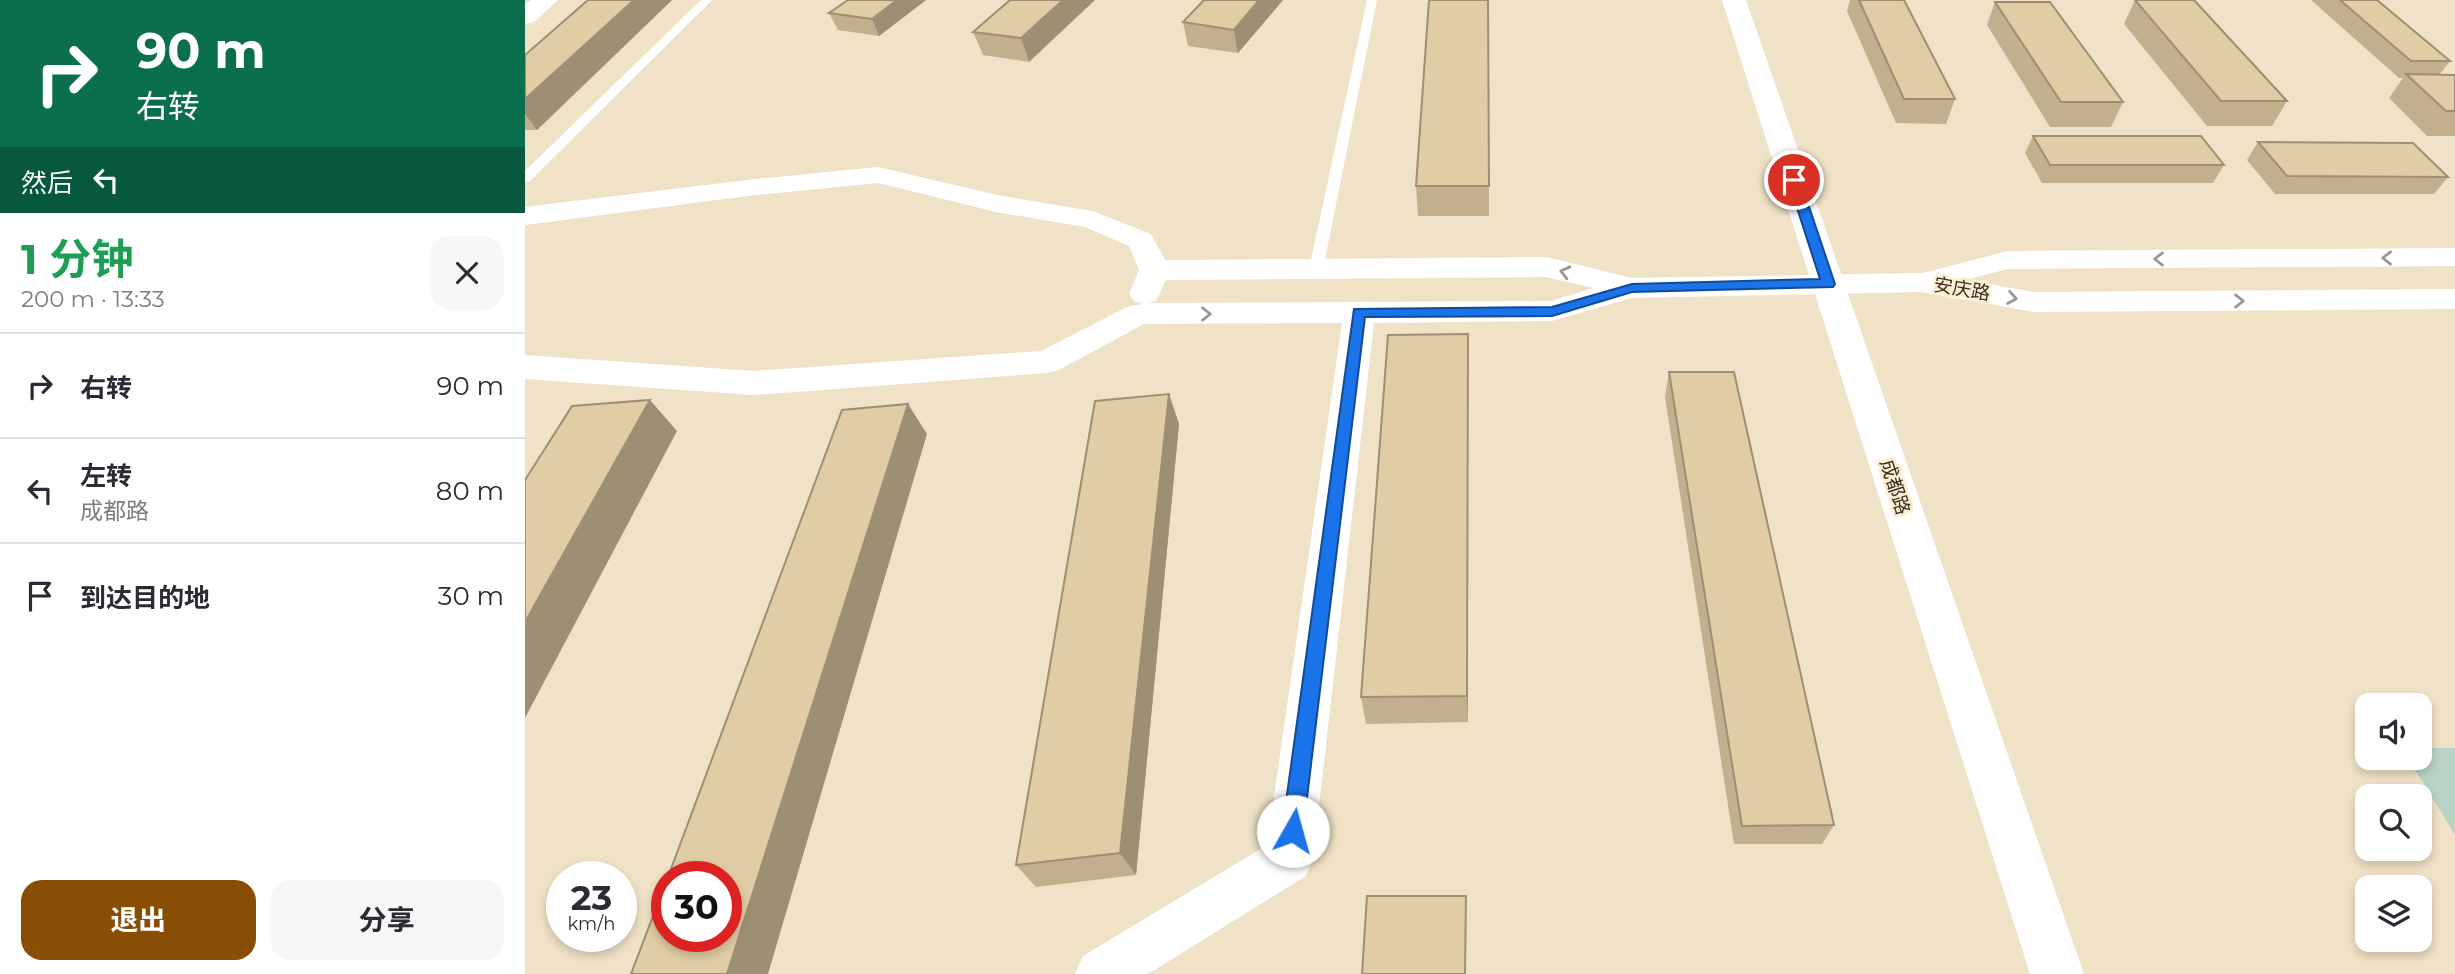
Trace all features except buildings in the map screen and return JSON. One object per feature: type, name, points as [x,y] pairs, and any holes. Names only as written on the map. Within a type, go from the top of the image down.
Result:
[{"type":"street","points":[[525,17],[546,0]]},
{"type":"street","name":"成都路","points":[[1734,0],[2057,974]]},
{"type":"street","points":[[525,216],[747,188],[878,176],[919,183],[996,203],[1092,220],[1140,240],[1154,270],[1138,314]]},
{"type":"street","name":"安庆路","points":[[1921,282],[2008,260],[2455,257]]},
{"type":"street","points":[[1154,270],[1546,267],[1632,288]]},
{"type":"street","points":[[525,367],[754,383],[1047,362],[1138,314],[1552,311],[1632,288],[1921,282]]},
{"type":"street","name":"安庆路","points":[[1921,282],[2034,302],[2455,299]]},
{"type":"street","points":[[1101,974],[1289,859],[1359,312]]},
{"type":"lane","points":[[525,178],[707,0]]},
{"type":"lane","points":[[1316,269],[1372,0]]},
{"type":"green space","points":[[2432,748],[2455,748],[2455,835],[2432,797],[2432,784],[2424,784],[2415,770],[2432,770]]},
{"type":"route","points":[[1293,831],[1359,312],[1552,311],[1632,288],[1828,284],[1794,180]]}]
